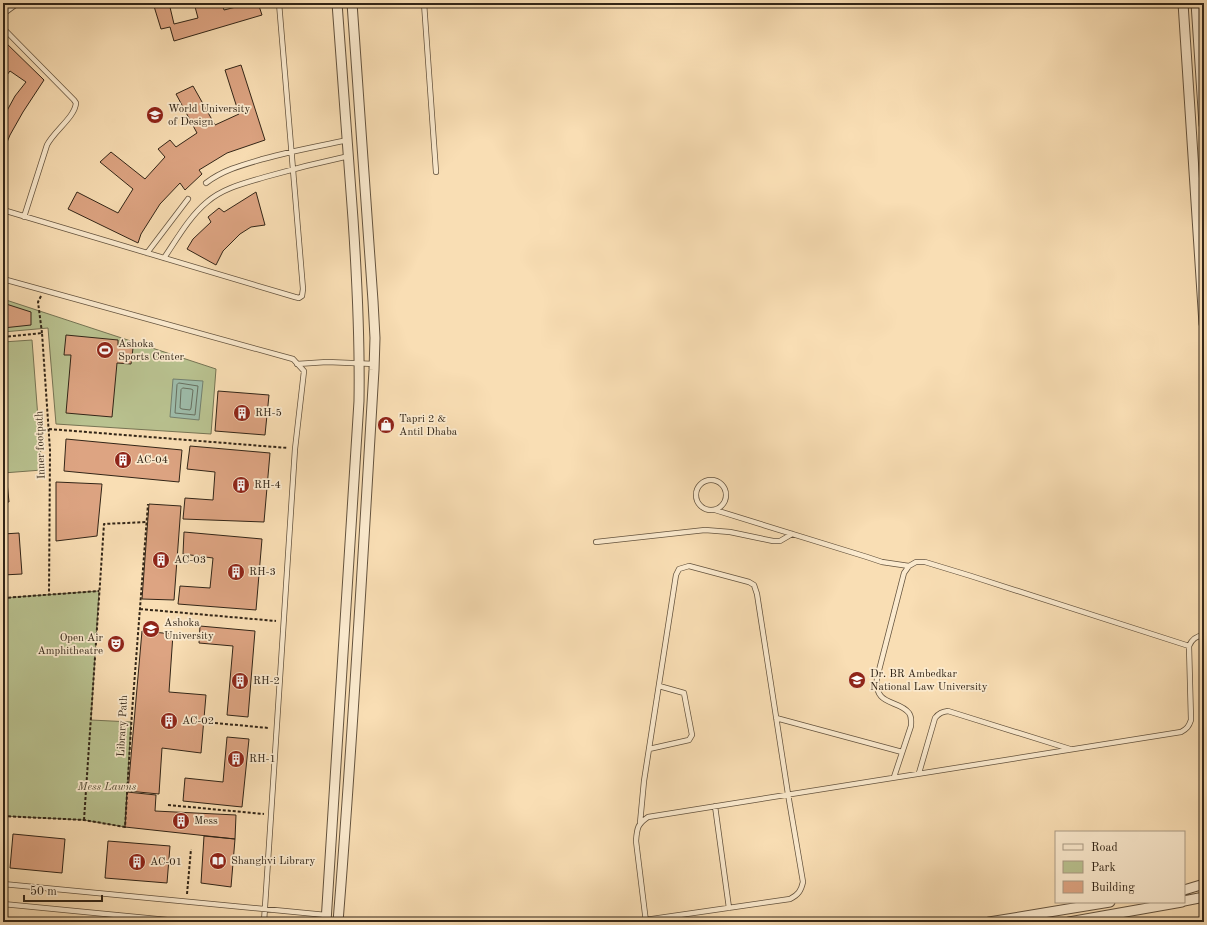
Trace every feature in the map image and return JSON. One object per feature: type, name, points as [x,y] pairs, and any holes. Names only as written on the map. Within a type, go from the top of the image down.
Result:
[{"type":"street","points":[[326,918],[359,401],[360,364],[348,140],[337,3]]},
{"type":"street","points":[[338,922],[359,634],[375,338],[352,3]]},
{"type":"street","points":[[1183,3],[1204,324]]},
{"type":"street","points":[[1196,3],[1204,125]]},
{"type":"street","points":[[1185,890],[1204,884]]},
{"type":"street","points":[[1185,902],[1204,897]]},
{"type":"street","points":[[989,922],[1104,903]]},
{"type":"street","points":[[1069,922],[1177,903]]},
{"type":"lane","points":[[3,14],[18,3]]},
{"type":"lane","points":[[3,210],[295,297],[299,298],[302,296],[303,289],[279,3]]},
{"type":"lane","points":[[424,3],[436,172]]},
{"type":"lane","points":[[3,28],[76,103],[73,111],[53,135],[47,145],[24,217]]},
{"type":"lane","points":[[206,183],[217,175],[231,168],[291,151],[348,140]]},
{"type":"lane","points":[[164,258],[196,212],[207,201],[223,191],[238,184],[349,156]]},
{"type":"lane","points":[[147,253],[188,199]]},
{"type":"lane","points":[[3,279],[293,359],[304,371],[295,449],[264,922]]},
{"type":"lane","points":[[297,364],[327,362],[374,364]]},
{"type":"lane","points":[[715,510],[723,505],[726,500],[726,490],[720,482],[709,479],[700,484],[696,493],[698,502],[705,509],[715,510],[867,558],[909,566]]},
{"type":"lane","points":[[596,542],[705,530],[730,532],[773,542],[780,541],[792,534]]},
{"type":"lane","points":[[894,777],[911,726],[911,718],[909,713],[885,700],[878,693],[876,685],[904,573],[909,566],[916,562],[925,562],[971,576],[1188,646]]},
{"type":"lane","points":[[689,566],[749,582],[754,585],[757,594],[803,882],[801,890],[796,896],[790,899],[646,921],[636,831],[640,823],[642,796],[658,686],[676,575],[679,569],[689,566]]},
{"type":"lane","points":[[640,823],[648,817],[1181,732],[1186,730],[1189,726],[1190,720],[1188,646],[1191,640],[1195,637],[1204,635]]},
{"type":"lane","points":[[649,749],[689,740],[692,735],[684,692],[658,686]]},
{"type":"lane","points":[[919,773],[935,718],[938,714],[948,711],[1072,749]]},
{"type":"lane","points":[[776,718],[902,752]]},
{"type":"lane","points":[[715,806],[729,908]]},
{"type":"lane","points":[[3,884],[265,909],[326,918]]},
{"type":"lane","points":[[3,904],[188,922]]},
{"type":"path","name":"Inner footpath","points":[[44,290],[38,302],[42,333],[50,450],[49,595]]},
{"type":"path","points":[[3,337],[42,333]]},
{"type":"path","points":[[49,429],[295,449]]},
{"type":"path","name":"Library Path","points":[[3,816],[84,820],[126,826],[132,712],[148,504]]},
{"type":"path","points":[[84,820],[104,524],[146,522]]},
{"type":"path","points":[[3,598],[99,592]]},
{"type":"path","points":[[140,610],[284,622]]},
{"type":"path","points":[[215,723],[277,729]]},
{"type":"path","points":[[168,805],[271,815]]},
{"type":"path","points":[[186,901],[191,849]]},
{"type":"green space","name":"Ashoka Sports Center","points":[[3,299],[216,369],[211,434],[56,424],[48,328],[3,332]]},
{"type":"green space","points":[[32,340],[42,470],[3,473],[3,342]]},
{"type":"green space","name":"Mess Lawns","points":[[99,591],[91,720],[131,722],[125,827],[84,820],[3,816],[3,598]]},
{"type":"green space","points":[[3,820],[7,821],[6,868],[3,868]]},
{"type":"water","points":[[173,379],[203,381],[199,420],[170,417]]},
{"type":"building","points":[[153,3],[169,3],[174,24],[198,18],[194,3],[222,3],[224,10],[248,4],[247,3],[258,3],[262,15],[174,41],[170,27],[161,29]]},
{"type":"building","points":[[3,40],[44,80],[23,112],[10,135],[3,152],[3,118],[15,96],[26,82],[10,71],[3,80]]},
{"type":"building","points":[[241,65],[265,140],[227,153],[199,170],[202,174],[185,190],[180,183],[160,204],[141,234],[138,243],[68,209],[77,192],[118,213],[133,189],[100,162],[111,152],[145,179],[165,157],[158,149],[170,140],[176,147],[197,133],[176,94],[193,86],[215,125],[239,114],[225,70]]},
{"type":"building","points":[[256,192],[265,225],[251,227],[240,234],[223,251],[216,265],[187,249],[193,239],[211,222],[208,217],[219,208],[224,212]]},
{"type":"building","points":[[3,303],[31,312],[31,325],[3,328]]},
{"type":"building","points":[[66,335],[118,340],[118,347],[133,348],[131,364],[117,363],[112,417],[66,413],[71,355],[64,355]]},
{"type":"building","name":"RH-5","points":[[218,391],[269,395],[265,435],[215,431]]},
{"type":"building","name":"AC-04","points":[[66,439],[182,450],[179,482],[64,471]]},
{"type":"building","name":"RH-4","points":[[190,446],[270,453],[264,522],[183,519],[185,498],[213,500],[215,472],[187,469]]},
{"type":"building","points":[[3,482],[7,482],[9,502],[3,502]]},
{"type":"building","points":[[56,482],[102,484],[97,536],[56,541]]},
{"type":"building","name":"AC-03","points":[[149,504],[181,506],[174,600],[142,599]]},
{"type":"building","name":"RH-3","points":[[184,532],[262,539],[256,610],[178,604],[180,586],[210,588],[213,558],[183,554]]},
{"type":"building","points":[[19,533],[22,574],[3,575],[3,534]]},
{"type":"building","name":"RH-2","points":[[200,626],[255,631],[248,717],[227,715],[233,646],[199,643]]},
{"type":"building","name":"AC-02","points":[[142,631],[173,634],[169,692],[206,695],[201,753],[162,748],[159,794],[128,791]]},
{"type":"building","name":"RH-1","points":[[227,737],[249,739],[242,807],[183,801],[185,778],[223,782]]},
{"type":"building","name":"Mess","points":[[127,792],[156,795],[155,811],[236,815],[235,839],[125,827]]},
{"type":"building","points":[[13,834],[65,839],[62,873],[10,868]]},
{"type":"building","name":"Shanghvi Library","points":[[204,836],[235,839],[231,887],[201,883]]},
{"type":"building","name":"AC-01","points":[[108,841],[170,846],[167,883],[105,878]]},
{"type":"place","name":"World University of Design","points":[[155,115]]},
{"type":"place","name":"Ashoka Sports Center","points":[[105,350]]},
{"type":"place","name":"RH-5","points":[[242,413]]},
{"type":"place","name":"Tapri 2 & Antil Dhaba","points":[[386,425]]},
{"type":"place","name":"AC-04","points":[[123,460]]},
{"type":"place","name":"RH-4","points":[[241,485]]},
{"type":"place","name":"AC-03","points":[[161,560]]},
{"type":"place","name":"RH-3","points":[[236,572]]},
{"type":"place","name":"Ashoka University","points":[[151,629]]},
{"type":"place","name":"Open Air Amphitheatre","points":[[116,644]]},
{"type":"place","name":"Dr. BR Ambedkar National Law University","points":[[857,680]]},
{"type":"place","name":"RH-2","points":[[240,681]]},
{"type":"place","name":"AC-02","points":[[169,721]]},
{"type":"place","name":"RH-1","points":[[236,759]]},
{"type":"place","name":"Mess","points":[[181,821]]},
{"type":"place","name":"Shanghvi Library","points":[[218,861]]},
{"type":"place","name":"AC-01","points":[[137,862]]}]
